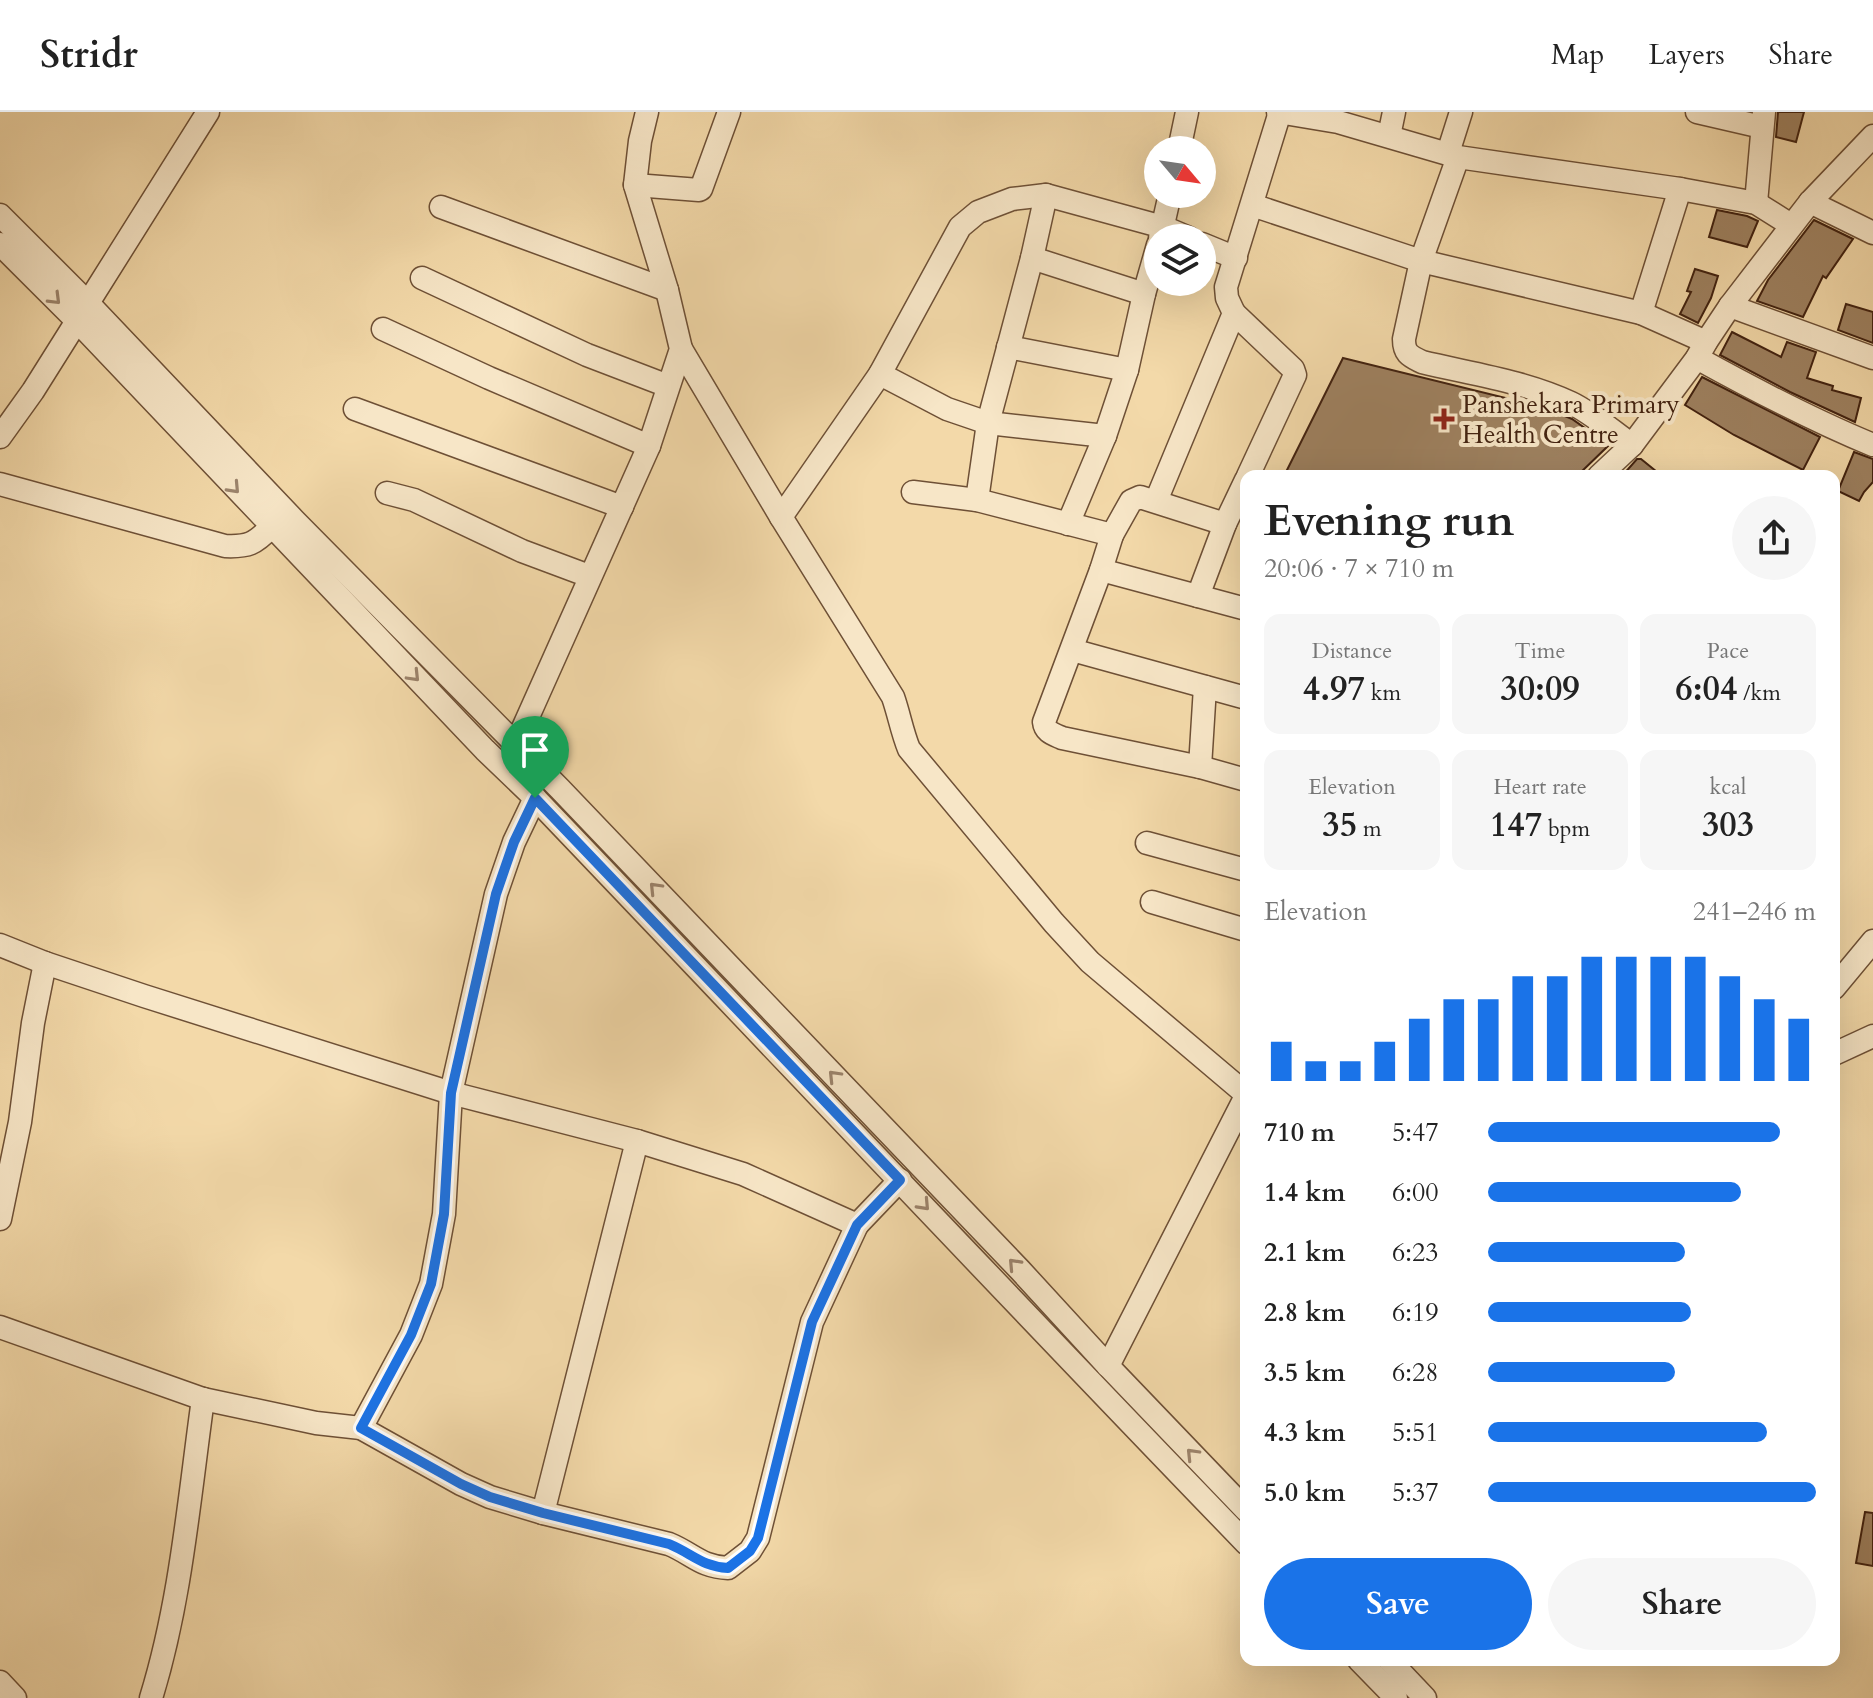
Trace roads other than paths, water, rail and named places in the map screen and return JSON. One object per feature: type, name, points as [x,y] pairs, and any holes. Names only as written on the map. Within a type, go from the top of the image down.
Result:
[{"type":"street","points":[[0,437],[33,391],[208,112]]},
{"type":"street","points":[[647,112],[635,185],[667,290],[681,349],[893,697],[909,749],[1090,962],[1240,1090]]},
{"type":"street","points":[[635,185],[701,189],[729,112]]},
{"type":"street","points":[[1182,136],[1187,112]]},
{"type":"street","points":[[1251,470],[1295,375],[1293,369],[1234,313],[1226,287],[1279,112],[1338,122],[1453,155],[1756,203],[1791,225]]},
{"type":"street","points":[[1389,136],[1394,112]]},
{"type":"street","points":[[1461,112],[1453,155],[1421,261],[1404,348],[1409,355],[1422,362],[1556,396],[1575,405],[1632,445]]},
{"type":"street","points":[[1697,112],[1763,120],[1756,203]]},
{"type":"street","points":[[1606,470],[1632,445],[1791,225],[1873,136]]},
{"type":"street","points":[[1641,313],[1680,189]]},
{"type":"street","points":[[781,517],[880,374],[960,227],[978,212],[1012,199],[1046,195],[1144,231]]},
{"type":"street","points":[[977,500],[988,423],[1046,195]]},
{"type":"street","points":[[1810,202],[1873,233]]},
{"type":"street","points":[[1252,205],[1421,261],[1641,313],[1818,421],[1873,445]]},
{"type":"street","points":[[441,207],[667,290]]},
{"type":"street","points":[[0,215],[137,370],[571,801],[1240,1504]]},
{"type":"street","points":[[0,244],[83,312]]},
{"type":"street","points":[[1216,250],[1236,258]]},
{"type":"street","points":[[1032,258],[1144,294],[1127,370],[1105,436],[1068,524]]},
{"type":"street","points":[[422,278],[587,355],[668,386]]},
{"type":"street","points":[[1730,306],[1873,358]]},
{"type":"street","points":[[1156,501],[1234,313]]},
{"type":"street","points":[[383,329],[649,446]]},
{"type":"street","points":[[1008,347],[1127,370]]},
{"type":"street","points":[[515,746],[649,446],[681,349]]},
{"type":"street","points":[[137,370],[271,527],[535,798],[1240,1537]]},
{"type":"street","points":[[880,374],[947,409],[988,423],[1105,436]]},
{"type":"street","points":[[355,409],[622,507]]},
{"type":"street","points":[[0,484],[225,546],[246,547],[271,527]]},
{"type":"street","points":[[913,492],[977,500],[1112,535]]},
{"type":"street","points":[[387,493],[414,500],[522,551],[589,576]]},
{"type":"street","points":[[1198,596],[1240,493]]},
{"type":"street","points":[[1225,524],[1140,497],[1131,501],[1112,535],[1044,722],[1050,733],[1062,738],[1240,778]]},
{"type":"street","points":[[1101,570],[1240,607]]},
{"type":"street","points":[[1072,650],[1240,696]]},
{"type":"street","points":[[1200,767],[1205,687]]},
{"type":"street","points":[[361,1428],[411,1335],[431,1284],[444,1214],[451,1093],[496,894],[514,842],[535,798]]},
{"type":"street","points":[[1147,843],[1240,868]]},
{"type":"street","points":[[1152,902],[1240,928]]},
{"type":"street","points":[[1840,981],[1873,941]]},
{"type":"street","points":[[0,945],[45,963],[451,1093],[637,1141],[743,1174],[857,1225]]},
{"type":"street","points":[[0,1219],[20,1122],[33,1023],[45,963]]},
{"type":"street","points":[[1840,1051],[1873,1036]]},
{"type":"street","points":[[1108,1366],[1240,1107]]},
{"type":"street","points":[[543,1513],[637,1141]]},
{"type":"street","points":[[0,1327],[203,1399],[316,1423],[361,1428],[490,1497],[669,1544],[702,1563],[728,1568],[750,1551],[758,1538],[812,1322],[857,1225],[900,1180]]},
{"type":"street","points":[[151,1698],[165,1655],[175,1602],[203,1399]]},
{"type":"street","points":[[1370,1666],[1425,1698]]},
{"type":"street","points":[[0,1682],[15,1698]]},
{"type":"place","name":"Panshekara Primary Health Centre","points":[[1444,419]]}]
